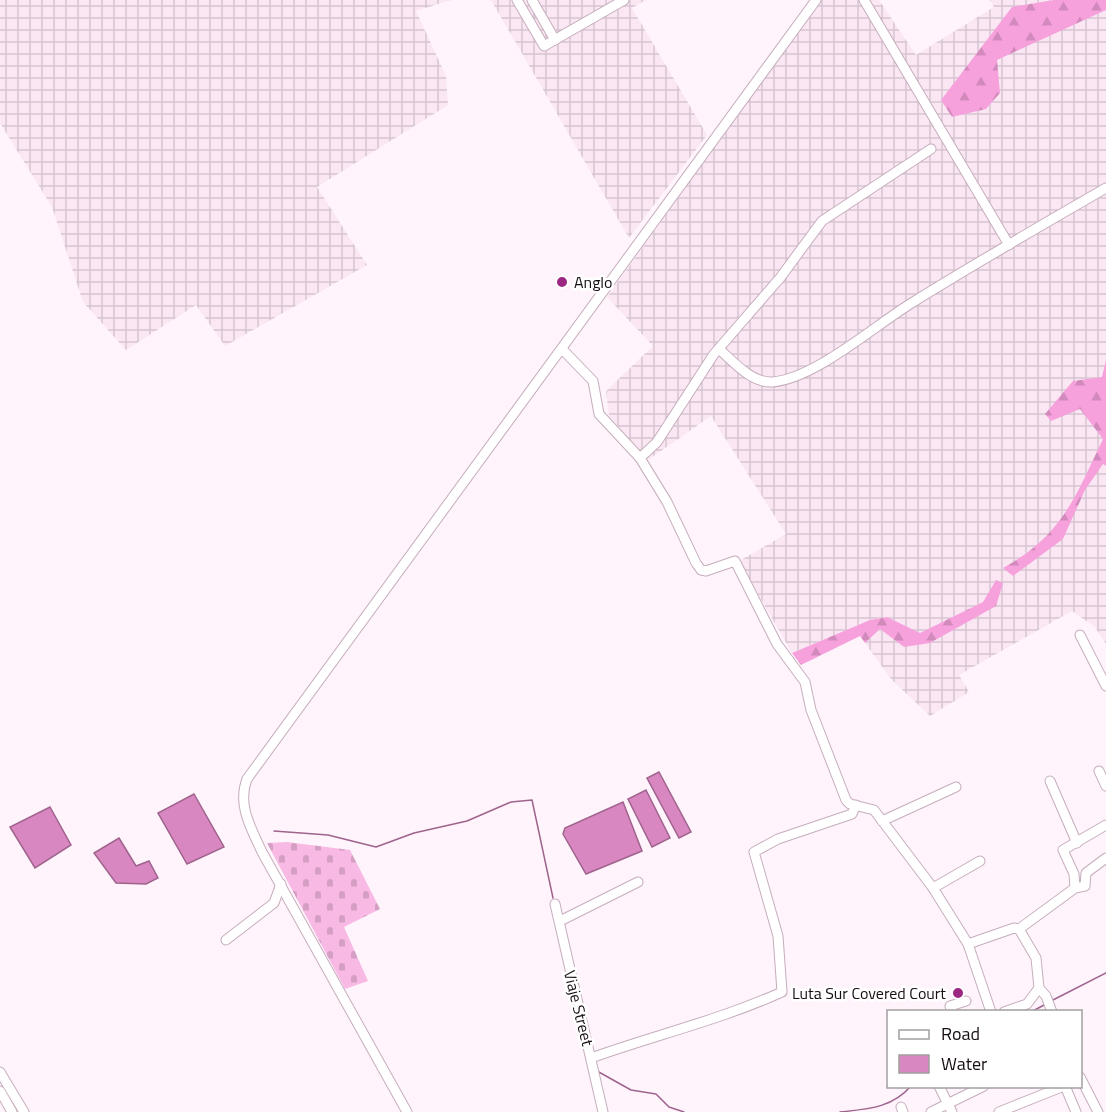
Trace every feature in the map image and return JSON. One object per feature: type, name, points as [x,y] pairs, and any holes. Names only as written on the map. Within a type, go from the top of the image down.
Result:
[{"type":"street","points":[[517,0],[544,46],[624,0]]},
{"type":"street","points":[[532,0],[555,40]]},
{"type":"street","points":[[407,1112],[281,884],[248,819],[242,799],[248,779],[816,0]]},
{"type":"street","points":[[864,0],[1009,245]]},
{"type":"street","points":[[640,458],[657,442],[719,349],[780,278],[822,221],[931,149]]},
{"type":"street","points":[[719,349],[752,377],[773,382],[787,378],[825,361],[909,305],[1106,188]]},
{"type":"street","points":[[562,349],[593,381],[599,414],[640,458],[667,502],[685,544],[701,570],[714,569],[735,561],[777,644],[805,682],[811,710],[846,800],[871,808],[933,888],[968,944],[991,1010]]},
{"type":"street","points":[[1080,635],[1106,686]]},
{"type":"street","points":[[1099,771],[1106,786]]},
{"type":"street","points":[[1050,781],[1077,843]]},
{"type":"street","points":[[882,820],[956,787]]},
{"type":"street","points":[[591,1058],[662,1034],[693,1027],[782,992],[778,936],[754,852],[776,840],[852,814],[856,805]]},
{"type":"street","points":[[1074,888],[1074,874],[1063,850],[1106,825]]},
{"type":"street","points":[[968,944],[1014,928],[1019,929],[1074,888],[1085,886],[1088,870],[1106,858]]},
{"type":"street","points":[[933,888],[980,861]]},
{"type":"street","points":[[560,921],[638,882]]},
{"type":"street","points":[[226,940],[274,903],[281,884]]},
{"type":"street","name":"Viaje Street","points":[[555,904],[603,1112]]},
{"type":"street","points":[[1019,929],[1036,958],[1039,988],[1046,996],[1052,1010]]},
{"type":"street","points":[[1007,1010],[1027,1004],[1039,988]]},
{"type":"street","points":[[952,1010],[950,1006],[966,1001]]},
{"type":"street","points":[[0,1072],[24,1112]]},
{"type":"street","points":[[1082,1081],[1098,1112]]},
{"type":"street","points":[[940,1088],[950,1107]]},
{"type":"street","points":[[930,1112],[950,1107],[981,1088]]},
{"type":"street","points":[[999,1112],[1059,1088]]},
{"type":"street","points":[[1065,1088],[1075,1112]]},
{"type":"street","points":[[0,1091],[12,1112]]},
{"type":"shaded area","points":[[0,0],[451,0],[416,11],[446,76],[448,105],[317,187],[367,265],[225,346],[196,305],[126,350],[83,302],[52,207],[0,123]]},
{"type":"shaded area","points":[[491,0],[646,0],[632,8],[707,135],[629,238]]},
{"type":"shaded area","points":[[820,0],[879,0],[916,55],[994,7],[990,0],[1106,0],[1106,644],[1095,627],[1072,611],[959,675],[969,692],[930,716],[891,679],[865,643],[880,629],[904,647],[983,602],[920,634],[887,617],[870,620],[792,653],[739,561],[786,534],[711,416],[648,460],[609,416],[606,391],[653,346],[607,297]]},
{"type":"green space","points":[[1054,0],[1106,0],[1106,10],[997,60],[1000,93],[986,109],[952,117],[941,100],[1012,7]]},
{"type":"green space","points":[[1106,360],[1106,466],[1103,464],[1085,490],[1063,539],[1013,576],[1003,568],[1040,542],[1054,528],[1075,497],[1103,439],[1080,409],[1051,421],[1045,414],[1073,381],[1102,377]]},
{"type":"green space","points":[[996,580],[1003,583],[996,606],[930,643],[904,647],[880,629],[865,643],[860,636],[801,665],[792,653],[870,620],[887,617],[920,633],[983,602]]},
{"type":"green space","points":[[287,842],[350,850],[380,909],[344,927],[368,981],[345,989],[267,843]]},
{"type":"water","points":[[659,772],[691,832],[679,838],[647,778]]},
{"type":"water","points":[[646,790],[670,838],[652,847],[628,799]]},
{"type":"water","points":[[194,794],[224,847],[187,864],[158,813]]},
{"type":"water","points":[[623,802],[642,851],[586,874],[563,834],[565,828]]},
{"type":"water","points":[[50,807],[71,845],[35,868],[10,827]]},
{"type":"water","points":[[119,838],[136,866],[149,861],[158,878],[146,884],[116,883],[94,853]]},
{"type":"waterway","points":[[274,831],[328,835],[376,847],[414,833],[467,821],[511,802],[532,800],[553,898]]},
{"type":"waterway","points":[[1051,1001],[1106,973]]},
{"type":"waterway","points":[[1035,1010],[1044,1005]]},
{"type":"waterway","points":[[597,1071],[631,1090],[656,1094],[669,1107],[684,1112]]},
{"type":"waterway","points":[[840,1112],[888,1103],[909,1088]]},
{"type":"place","name":"Anglo","points":[[562,282]]},
{"type":"place","name":"Luta Sur Covered Court","points":[[958,993]]}]
